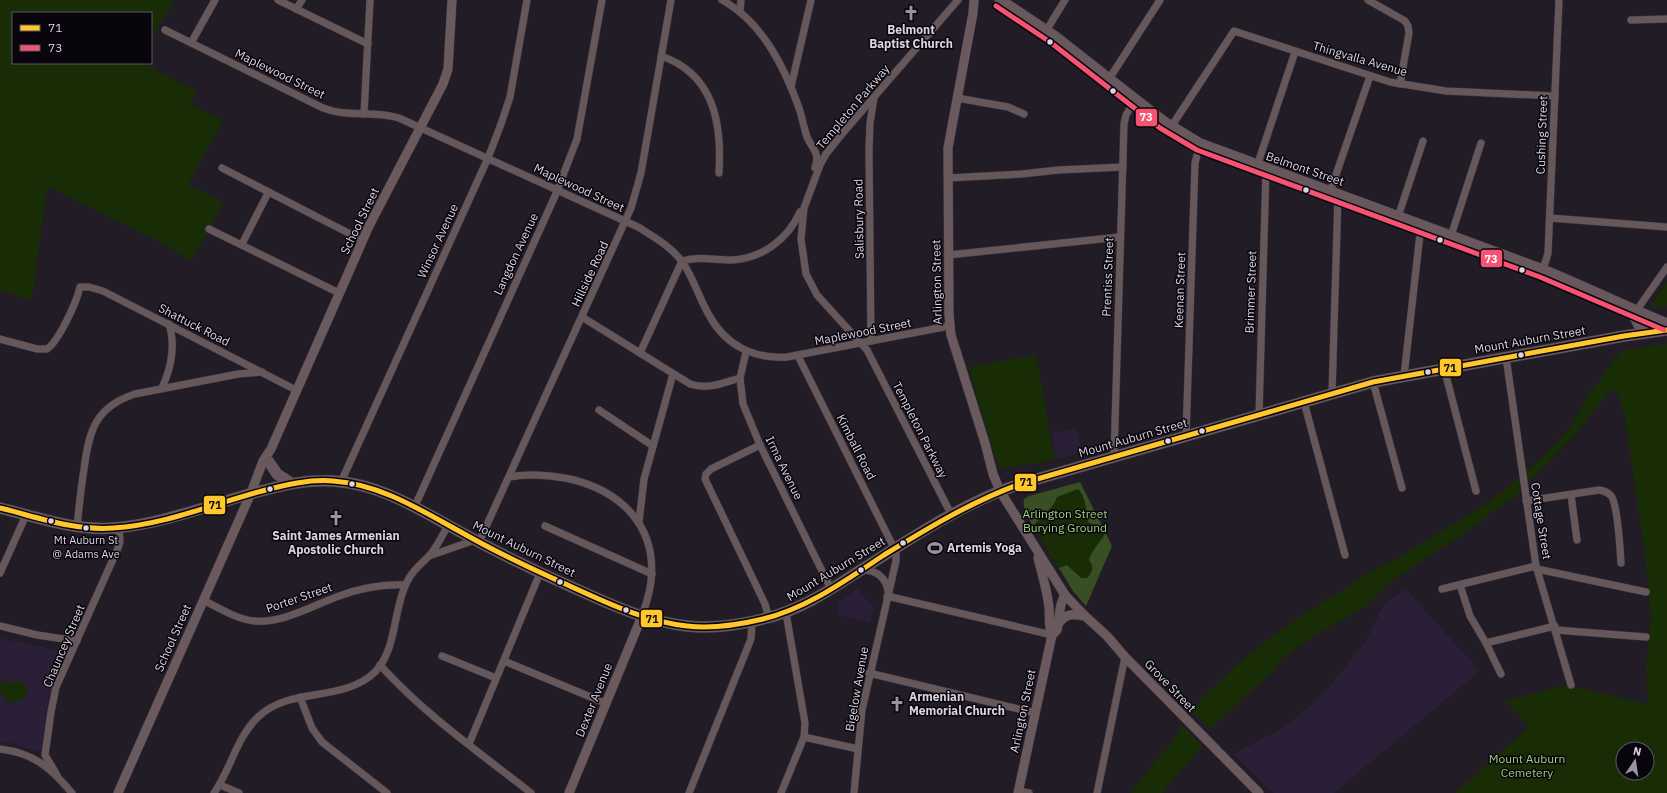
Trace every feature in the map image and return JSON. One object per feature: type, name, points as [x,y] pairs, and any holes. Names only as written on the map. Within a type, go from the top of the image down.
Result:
[{"type":"main road","name":"Belmont Street","points":[[1000,0],[1046,31],[1171,127],[1200,144],[1543,270],[1581,285],[1633,312],[1667,324]]},
{"type":"main road","points":[[1633,312],[1643,333]]},
{"type":"main road","name":"Mount Auburn Street","points":[[0,508],[77,527],[100,529],[119,528],[152,522],[291,483],[320,481],[342,482],[377,490],[414,506],[477,541],[540,573],[591,596],[642,616],[667,623],[698,627],[719,627],[752,622],[786,613],[831,589],[951,514],[986,496],[1000,491],[1373,382],[1506,357],[1667,330]]},
{"type":"main road","points":[[269,462],[277,474],[291,483]]},
{"type":"street","points":[[191,43],[215,0]]},
{"type":"street","points":[[278,0],[368,44]]},
{"type":"street","points":[[296,9],[302,0]]},
{"type":"street","points":[[364,114],[370,0]]},
{"type":"street","name":"School Street","points":[[118,793],[362,240],[442,87],[447,75],[452,0]]},
{"type":"street","name":"Winsor Avenue","points":[[342,482],[488,158],[510,97],[527,0]]},
{"type":"street","name":"Langdon Avenue","points":[[414,506],[558,190],[577,139],[602,0]]},
{"type":"street","name":"Hillside Road","points":[[477,541],[509,477],[626,222],[638,186],[671,0]]},
{"type":"street","points":[[640,353],[682,261],[695,258],[743,259],[762,252],[777,242],[792,227],[800,212],[807,195],[817,161],[817,154],[807,137],[791,87],[768,43],[754,25],[740,12],[722,0]]},
{"type":"street","points":[[740,12],[741,0]]},
{"type":"street","points":[[791,87],[811,0]]},
{"type":"street","name":"Templeton Parkway","points":[[951,514],[867,350],[859,344],[817,295],[806,274],[802,253],[801,228],[807,195],[826,154],[958,0]]},
{"type":"street","name":"Arlington Street","points":[[974,0],[973,13],[950,134],[948,178],[949,326],[988,452],[993,474],[1000,491],[1065,595],[1059,610],[1059,623],[1057,630],[1052,635],[1018,792]]},
{"type":"street","points":[[1046,31],[1065,0]]},
{"type":"street","points":[[1109,79],[1160,0]]},
{"type":"street","points":[[1368,0],[1402,19],[1408,24],[1409,33],[1400,84]]},
{"type":"street","name":"Cushing Street","points":[[1543,270],[1548,257],[1559,0]]},
{"type":"street","points":[[1631,20],[1667,19]]},
{"type":"street","name":"Maplewood Street","points":[[166,30],[324,108],[340,113],[389,115],[420,127],[626,222],[658,240],[677,254],[715,325],[730,341],[746,352],[777,358],[798,356],[949,326]]},
{"type":"street","name":"Thingvalla Avenue","points":[[1171,127],[1234,31],[1370,76],[1400,84],[1446,91],[1555,96]]},
{"type":"street","name":"Brimmer Street","points":[[1259,415],[1262,168],[1295,52]]},
{"type":"street","points":[[661,56],[679,63],[688,69],[707,93],[717,118],[719,129],[719,173]]},
{"type":"street","points":[[1332,394],[1334,193],[1370,76]]},
{"type":"street","name":"Salisbury Road","points":[[871,341],[869,151],[870,124],[874,97]]},
{"type":"street","points":[[957,98],[1008,107],[1024,114]]},
{"type":"street","name":"Prentiss Street","points":[[1114,457],[1124,119],[1135,100]]},
{"type":"street","points":[[1398,217],[1423,141]]},
{"type":"street","points":[[1451,236],[1481,143]]},
{"type":"street","name":"Keenan Street","points":[[1186,436],[1195,163],[1200,144]]},
{"type":"street","points":[[948,178],[1123,167]]},
{"type":"street","points":[[222,168],[362,240]]},
{"type":"street","points":[[242,244],[268,193]]},
{"type":"street","points":[[1550,218],[1667,227]]},
{"type":"street","points":[[1404,376],[1421,225]]},
{"type":"street","points":[[209,229],[339,293]]},
{"type":"street","points":[[948,256],[1120,236]]},
{"type":"street","points":[[1633,312],[1667,267]]},
{"type":"street","name":"Shattuck Road","points":[[0,339],[37,349],[47,349],[52,346],[74,305],[80,287],[89,287],[103,291],[296,390]]},
{"type":"street","points":[[582,317],[690,384],[704,387],[740,378]]},
{"type":"street","points":[[162,388],[168,376],[172,353],[172,332],[169,324]]},
{"type":"street","name":"Irma Avenue","points":[[746,352],[740,378],[743,404],[760,446],[831,589]]},
{"type":"street","name":"Kimball Road","points":[[798,356],[895,548]]},
{"type":"street","name":"Cottage Street","points":[[1506,357],[1537,568],[1571,685]]},
{"type":"street","points":[[1444,368],[1476,491]]},
{"type":"street","points":[[77,527],[89,437],[96,421],[108,407],[121,399],[135,394],[238,374],[262,372]]},
{"type":"street","points":[[639,522],[641,492],[673,374]]},
{"type":"street","points":[[1373,382],[1402,488]]},
{"type":"street","points":[[1304,402],[1345,555]]},
{"type":"street","points":[[599,410],[653,446]]},
{"type":"street","points":[[760,446],[711,469],[706,474],[707,484],[765,604],[769,618]]},
{"type":"street","name":"School Street","points":[[251,493],[260,482],[269,462],[271,457],[270,449]]},
{"type":"street","points":[[509,477],[541,475],[588,484],[617,499],[626,506],[639,522],[647,544],[652,574],[648,599],[642,616]]},
{"type":"street","points":[[1526,501],[1599,490],[1606,491],[1612,496],[1615,507],[1621,563]]},
{"type":"street","points":[[1571,495],[1577,540]]},
{"type":"street","points":[[0,573],[26,515]]},
{"type":"street","points":[[214,793],[220,785],[239,742],[251,724],[267,710],[300,697],[352,687],[367,678],[380,665],[390,642],[405,585],[414,571],[429,556],[448,525]]},
{"type":"street","points":[[545,526],[652,574]]},
{"type":"street","name":"Chauncey Street","points":[[57,774],[45,755],[56,687],[118,548],[120,542],[119,528]]},
{"type":"street","points":[[429,556],[477,541]]},
{"type":"street","name":"Bigelow Avenue","points":[[854,793],[862,710],[869,673],[896,561],[895,548]]},
{"type":"street","name":"Arlington Street","points":[[1035,549],[1043,575],[1049,608],[1049,628],[1052,635]]},
{"type":"street","points":[[1442,589],[1537,568],[1646,592]]},
{"type":"street","points":[[861,570],[869,570],[878,574],[885,581],[888,593],[1052,635]]},
{"type":"street","points":[[469,744],[540,573]]},
{"type":"street","name":"Porter Street","points":[[203,600],[245,619],[262,621],[281,618],[363,588],[385,585],[405,585]]},
{"type":"street","points":[[1460,585],[1470,616],[1486,643],[1501,674]]},
{"type":"street","points":[[1049,608],[1050,603],[1055,598],[1065,595]]},
{"type":"street","name":"Grove Street","points":[[1065,595],[1107,636],[1124,657],[1259,793]]},
{"type":"street","points":[[781,793],[804,737],[804,716],[786,613]]},
{"type":"street","points":[[1059,623],[1070,614],[1085,616]]},
{"type":"street","name":"Dexter Avenue","points":[[569,793],[642,616]]},
{"type":"street","points":[[689,793],[751,639],[752,622]]},
{"type":"street","points":[[0,626],[37,635],[77,641]]},
{"type":"street","points":[[1486,643],[1555,628],[1646,637]]},
{"type":"street","points":[[442,656],[496,678]]},
{"type":"street","points":[[1096,793],[1124,657]]},
{"type":"street","points":[[504,661],[606,703]]},
{"type":"street","points":[[380,665],[406,693],[531,793]]},
{"type":"street","points":[[869,673],[1035,713]]},
{"type":"street","points":[[300,697],[310,723],[322,742],[387,793]]},
{"type":"street","points":[[804,737],[858,749]]},
{"type":"street","points":[[0,749],[28,756],[44,764],[57,774],[72,793]]},
{"type":"street","points":[[220,785],[239,793]]},
{"type":"street","points":[[1018,792],[1029,793]]},
{"type":"shaded area","points":[[1077,428],[1082,452],[1056,459],[1052,433]]},
{"type":"shaded area","points":[[858,589],[874,608],[870,623],[839,615],[838,601]]},
{"type":"shaded area","points":[[1406,589],[1480,671],[1334,793],[1273,793],[1233,754],[1276,732],[1302,713],[1320,697],[1367,639],[1385,602]]},
{"type":"shaded area","points":[[0,638],[64,652],[48,698],[43,745],[40,752],[8,742],[0,742]]},
{"type":"green space","points":[[0,0],[174,0],[152,38],[152,12],[12,12],[12,64],[145,64],[197,91],[191,104],[223,120],[188,185],[224,203],[191,261],[154,239],[47,186],[32,300],[0,291]]},
{"type":"green space","points":[[1667,282],[1667,306],[1653,308],[1651,305]]},
{"type":"green space","name":"Mount Auburn Cemetery","points":[[1667,343],[1667,793],[1455,793],[1529,727],[1505,701],[1565,685],[1648,704],[1646,667],[1651,619],[1645,554],[1625,416],[1617,393],[1611,390],[1581,428],[1517,494],[1465,533],[1396,578],[1364,607],[1306,641],[1280,661],[1275,670],[1210,729],[1190,710],[1244,658],[1289,624],[1368,573],[1392,561],[1486,504],[1509,486],[1548,452],[1570,428],[1587,397],[1622,351]]},
{"type":"green space","points":[[1036,355],[1055,460],[999,469],[968,367]]},
{"type":"green space","name":"Arlington Street Burying Ground","points":[[1080,482],[1112,546],[1086,606],[1060,570],[1039,536],[1030,520],[1025,507],[1024,499],[1029,496]]},
{"type":"green space","points":[[1080,482],[1105,532],[1088,522],[1085,502],[1078,489],[1057,497],[1054,504],[1033,526],[1027,516],[1024,499],[1029,496]]},
{"type":"green space","points":[[1105,532],[1112,546],[1086,606],[1073,591],[1059,568],[1067,565],[1081,578],[1087,578],[1091,574],[1092,569],[1092,564],[1089,560]]},
{"type":"green space","points":[[2,680],[8,683],[18,681],[27,685],[26,696],[20,701],[19,700],[13,703],[8,702],[0,692]]},
{"type":"green space","points":[[1181,725],[1202,746],[1162,793],[1130,793],[1177,735]]},
{"type":"transit line","name":"73","points":[[996,6],[1050,42],[1160,128],[1197,150],[1540,277],[1664,330]]},
{"type":"transit line","name":"71","points":[[0,508],[70,525],[113,528],[151,523],[288,485],[324,481],[350,483],[383,492],[414,506],[505,555],[595,598],[621,608],[673,624],[696,627],[725,626],[763,619],[780,614],[811,601],[933,525],[967,507],[1020,484],[1373,382],[1624,336],[1667,330]]},
{"type":"place","name":"Belmont Baptist Church","points":[[911,13]]},
{"type":"place","name":"Saint James Armenian Apostolic Church","points":[[336,518]]},
{"type":"place","name":"Mt Auburn St @ Adams Ave","points":[[86,528]]},
{"type":"place","name":"Artemis Yoga","points":[[935,548]]},
{"type":"place","name":"Armenian Memorial Church","points":[[897,704]]}]
